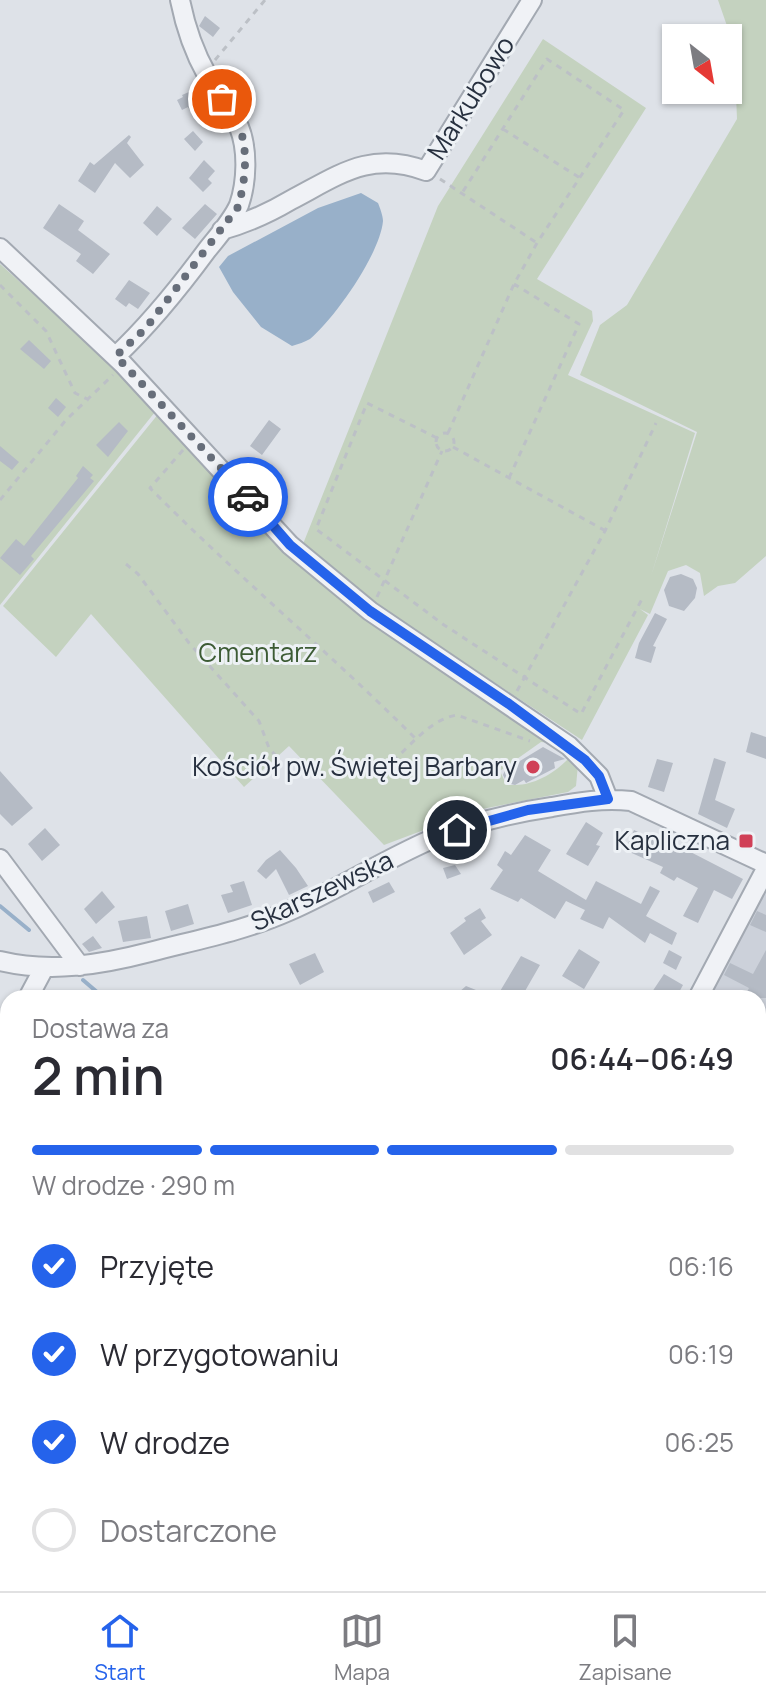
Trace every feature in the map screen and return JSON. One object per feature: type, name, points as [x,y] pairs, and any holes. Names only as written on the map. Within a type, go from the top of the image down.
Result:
[{"type":"street","points":[[120,360],[222,230],[238,207],[243,190],[243,143],[239,125],[205,72],[180,0]]},
{"type":"street","name":"Markubowo","points":[[222,230],[251,221],[345,170],[406,163],[426,171],[532,0]]},
{"type":"street","points":[[0,248],[120,360],[290,545],[370,611],[509,704],[585,760],[599,776],[608,799],[631,801],[766,866],[702,990]]},
{"type":"street","name":"Skarszewska","points":[[0,961],[44,968],[80,966],[140,955],[256,924],[457,830],[528,810],[608,799]]},
{"type":"street","points":[[0,859],[80,966]]},
{"type":"street","points":[[32,990],[44,968]]},
{"type":"path","points":[[205,72],[265,0]]},
{"type":"path","points":[[448,433],[514,284],[537,243],[624,110],[547,59],[462,193]]},
{"type":"path","points":[[503,129],[580,178]]},
{"type":"path","points":[[426,171],[537,243]]},
{"type":"path","points":[[509,478],[579,324],[514,284]]},
{"type":"path","points":[[0,285],[46,331],[75,393],[89,400]]},
{"type":"path","points":[[0,500],[66,420],[89,400],[120,360]]},
{"type":"path","points":[[437,438],[367,403],[316,529],[444,625],[581,714],[642,599]]},
{"type":"path","points":[[509,704],[605,531],[656,423]]},
{"type":"path","points":[[448,433],[454,439],[453,447],[450,451],[442,451],[436,444],[437,438],[448,433]]},
{"type":"path","points":[[194,439],[171,460],[150,488],[416,739]]},
{"type":"path","points":[[453,447],[605,531]]},
{"type":"path","points":[[370,611],[442,451]]},
{"type":"path","points":[[126,564],[138,574],[189,643],[259,721],[269,748],[277,757]]},
{"type":"path","points":[[393,761],[446,717],[457,715],[541,744]]},
{"type":"shaded area","points":[[766,881],[766,990],[702,990]]},
{"type":"green space","points":[[718,0],[766,0],[766,556],[735,583],[718,586],[704,596],[700,573],[686,565],[668,571],[650,614],[640,609],[648,615],[582,740],[379,607],[303,544],[438,206],[543,39],[646,108],[537,279],[592,311],[593,321],[568,375],[695,433],[651,576],[697,432],[580,375],[600,325],[627,305],[737,119],[736,104],[742,104],[742,24],[726,24]]},
{"type":"green space","points":[[0,264],[159,407],[0,605]]},
{"type":"green space","name":"Cmentarz","points":[[159,413],[289,554],[552,743],[541,742],[500,771],[506,784],[523,784],[540,779],[569,758],[578,765],[576,786],[568,792],[477,810],[384,845],[289,746],[244,787],[91,614],[56,657],[3,606]]},
{"type":"water","points":[[361,193],[378,203],[383,221],[374,250],[332,316],[310,339],[292,346],[261,327],[233,292],[219,267],[228,256],[318,208]]},
{"type":"building","points":[[205,16],[220,28],[213,37],[199,26]]},
{"type":"building","points":[[198,88],[208,106],[192,114],[188,107],[182,110],[177,100]]},
{"type":"building","points":[[193,131],[203,142],[195,151],[184,139]]},
{"type":"building","points":[[129,135],[131,137],[127,143],[144,165],[130,178],[115,163],[95,193],[78,181],[90,162],[94,165]]},
{"type":"building","points":[[204,160],[215,171],[208,179],[212,183],[203,192],[189,178]]},
{"type":"building","points":[[59,204],[84,221],[78,230],[110,254],[93,274],[76,261],[81,254],[43,228]]},
{"type":"building","points":[[205,204],[217,214],[195,239],[182,228]]},
{"type":"building","points":[[157,206],[172,219],[157,236],[143,223]]},
{"type":"building","points":[[129,280],[150,293],[138,309],[129,303],[126,307],[115,299]]},
{"type":"building","points":[[29,340],[51,361],[44,369],[20,349]]},
{"type":"building","points":[[56,398],[66,407],[58,417],[48,408]]},
{"type":"building","points":[[269,420],[281,429],[262,455],[250,446]]},
{"type":"building","points":[[119,422],[128,431],[108,457],[96,445]]},
{"type":"building","points":[[0,446],[19,462],[12,470],[0,461]]},
{"type":"building","points":[[83,466],[93,475],[90,478],[94,481],[31,556],[34,559],[20,575],[0,558],[16,539],[24,546],[78,478],[76,476]]},
{"type":"building","points":[[681,574],[693,579],[697,588],[695,598],[684,611],[669,606],[664,590],[670,577]]},
{"type":"building","points":[[655,613],[667,619],[653,646],[656,647],[651,663],[635,658],[639,643]]},
{"type":"building","points":[[751,732],[766,737],[766,759],[746,752]]},
{"type":"building","name":"Kościół pw. Świętej Barbary","points":[[543,747],[565,759],[554,762],[555,768],[526,783],[524,780],[515,785],[507,783],[503,775],[505,770]]},
{"type":"building","points":[[714,758],[726,762],[715,800],[735,809],[727,828],[698,814]]},
{"type":"building","points":[[657,759],[673,763],[664,792],[648,787]]},
{"type":"building","points":[[0,771],[33,808],[12,826],[0,814]]},
{"type":"building","points":[[586,822],[603,833],[596,845],[600,846],[588,866],[566,854]]},
{"type":"building","points":[[45,828],[60,845],[42,861],[28,844]]},
{"type":"building","points":[[634,830],[673,849],[675,844],[743,879],[732,899],[714,890],[698,923],[683,916],[698,888],[677,877],[674,881],[660,873],[663,867],[625,850]]},
{"type":"building","points":[[525,835],[551,850],[538,871],[586,900],[596,881],[641,904],[650,886],[660,891],[646,916],[677,933],[672,945],[650,933],[645,943],[609,917],[603,929],[580,919],[585,910],[566,901],[555,919],[521,898],[518,902],[490,889],[503,870],[497,865],[505,851],[511,855]]},
{"type":"building","points":[[280,850],[308,886],[289,895],[276,869],[266,879],[257,871]]},
{"type":"building","points":[[455,865],[461,874],[447,879],[443,868]]},
{"type":"building","points":[[244,881],[252,905],[228,913],[221,895],[233,892],[230,885]]},
{"type":"building","points":[[389,882],[395,892],[373,903],[368,892]]},
{"type":"building","points":[[102,891],[115,907],[96,924],[84,909]]},
{"type":"building","points":[[188,904],[194,924],[171,931],[165,911]]},
{"type":"building","points":[[480,908],[486,918],[481,921],[492,935],[464,955],[450,933],[466,921],[464,918]]},
{"type":"building","points":[[757,911],[766,915],[766,932],[750,925]]},
{"type":"building","points":[[147,916],[151,938],[123,942],[118,921]]},
{"type":"building","points":[[93,936],[102,948],[89,952],[82,944]]},
{"type":"building","points":[[579,949],[600,962],[584,989],[562,976]]},
{"type":"building","points":[[669,950],[682,957],[676,970],[663,963]]},
{"type":"building","points":[[766,950],[766,990],[748,990],[724,975],[730,963],[753,974]]},
{"type":"building","points":[[315,953],[324,972],[300,985],[289,964]]},
{"type":"building","points":[[521,956],[540,965],[526,990],[501,990]]},
{"type":"building","points":[[664,974],[683,985],[680,990],[653,990]]},
{"type":"waterway","points":[[0,906],[29,930]]},
{"type":"waterway","points":[[83,980],[95,990]]},
{"type":"way so far","points":[[222,99],[239,125],[243,143],[243,190],[238,207],[146,328],[116,356],[248,497]]},
{"type":"place","name":"Kościół pw. Świętej Barbary","points":[[533,767]]},
{"type":"place","name":"Kapliczna","points":[[746,841]]},
{"type":"route","points":[[248,497],[290,545],[370,611],[569,746],[585,760],[605,786],[608,799],[528,810],[457,830]]}]
